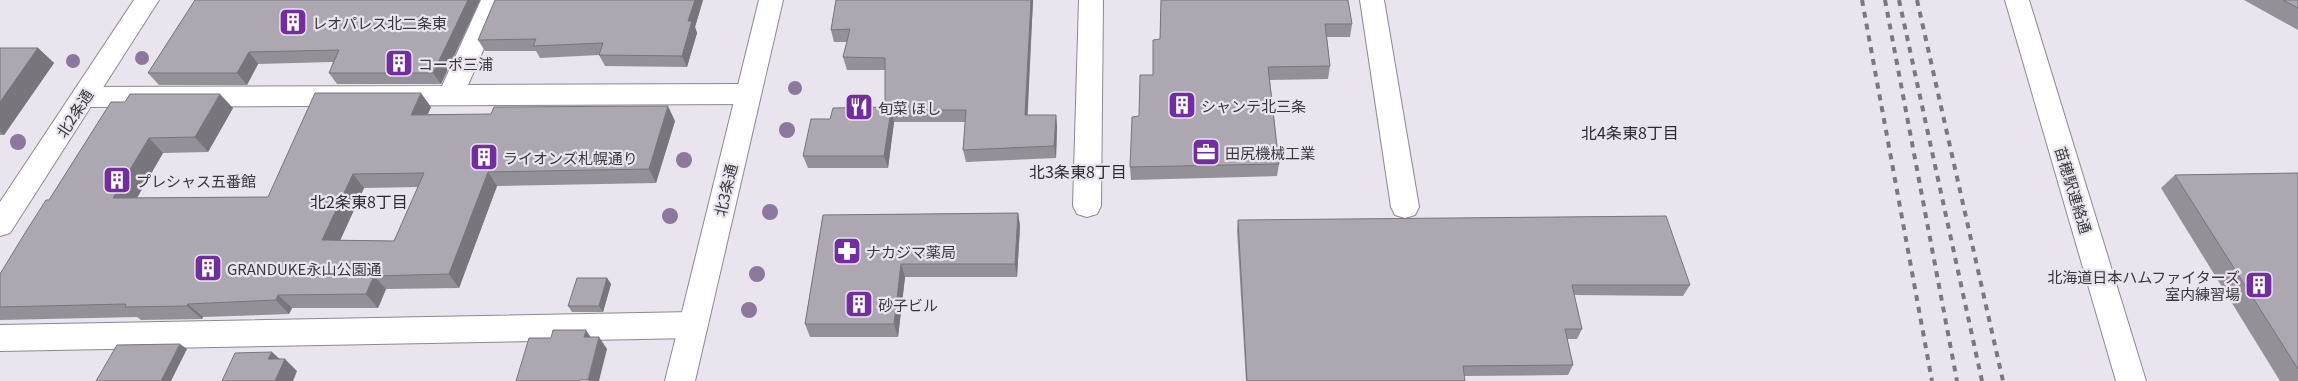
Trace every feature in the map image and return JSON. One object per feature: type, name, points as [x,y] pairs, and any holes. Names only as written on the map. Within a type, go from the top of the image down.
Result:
[{"type":"street","name":"北2条通","points":[[0,225],[147,0]]},
{"type":"street","points":[[451,95],[493,0]]},
{"type":"street","name":"北3条通","points":[[680,381],[771,0]]},
{"type":"street","points":[[1087,206],[1091,0]]},
{"type":"street","points":[[1372,0],[1405,207]]},
{"type":"street","name":"苗穂駅連絡通","points":[[2017,0],[2131,381]]},
{"type":"street","points":[[84,98],[748,94]]},
{"type":"street","points":[[0,338],[693,325]]},
{"type":"building","points":[[195,0],[468,0],[433,73],[329,73],[339,50],[249,52],[237,73],[148,73]]},
{"type":"building","points":[[495,0],[695,0],[688,21],[692,21],[682,56],[599,55],[603,43],[533,46],[536,39],[478,40]]},
{"type":"building","points":[[836,0],[1031,0],[1025,115],[1056,115],[1054,146],[963,150],[966,110],[891,110],[884,156],[803,156],[811,119],[830,119],[833,108],[885,107],[885,58],[843,57],[850,29],[831,30]]},
{"type":"building","points":[[1161,0],[1348,0],[1352,24],[1325,24],[1330,66],[1268,67],[1279,164],[1130,167],[1132,117],[1139,116],[1140,75],[1153,75],[1153,40],[1160,39]]},
{"type":"building","points":[[2283,0],[2298,0],[2298,8]]},
{"type":"building","points":[[0,48],[38,48],[0,102]]},
{"type":"building","points":[[315,93],[421,93],[411,115],[491,114],[494,107],[668,106],[649,169],[488,172],[449,274],[374,276],[366,294],[278,295],[276,300],[188,304],[187,306],[125,307],[126,304],[0,307],[0,274],[25,233],[46,200],[49,200],[111,102],[125,102],[130,94],[220,94],[195,137],[149,138],[113,198],[268,197]],"holes":[[[424,173],[394,241],[322,240],[353,174]]]},
{"type":"building","name":"北海道日本ハムファイターズ 室内練習場","points":[[2298,173],[2298,369],[2175,175]]},
{"type":"building","points":[[1018,213],[1015,264],[901,264],[894,324],[805,324],[823,215]]},
{"type":"building","points":[[1666,216],[1690,285],[1572,285],[1582,329],[1565,329],[1573,365],[1463,366],[1465,381],[1247,381],[1238,220]]},
{"type":"building","points":[[577,278],[607,278],[599,306],[568,306]]},
{"type":"building","points":[[553,330],[586,330],[584,337],[599,337],[588,380],[516,381],[529,338],[551,338]]},
{"type":"building","points":[[180,344],[161,381],[96,381],[117,345]]},
{"type":"building","points":[[272,352],[268,359],[285,359],[275,381],[222,381],[235,353]]},
{"type":"railway","points":[[1862,0],[1932,381]]},
{"type":"railway","points":[[1885,0],[1957,381]]},
{"type":"railway","points":[[1899,0],[1982,381]]},
{"type":"railway","points":[[1917,0],[2003,381]]},
{"type":"place","name":"レオパレス北二条東","points":[[293,22]]},
{"type":"place","name":"コーポ三浦","points":[[399,63]]},
{"type":"place","name":"シャンテ北三条","points":[[1182,105]]},
{"type":"place","name":"旬菜 ほし","points":[[859,107]]},
{"type":"place","name":"田尻機械工業","points":[[1206,152]]},
{"type":"place","name":"ライオンズ札幌通り","points":[[484,157]]},
{"type":"place","name":"プレシャス五番館","points":[[117,180]]},
{"type":"place","name":"ナカジマ薬局","points":[[847,251]]},
{"type":"place","name":"GRANDUKE永山公園通","points":[[208,268]]},
{"type":"place","name":"北海道日本ハムファイターズ 室内練習場","points":[[2259,285]]},
{"type":"place","name":"砂子ビル","points":[[859,304]]},
{"type":"district","name":"北4条東8丁目","points":[[1630,132]]},
{"type":"district","name":"北3条東8丁目","points":[[1078,171]]},
{"type":"district","name":"北2条東8丁目","points":[[359,201]]}]
